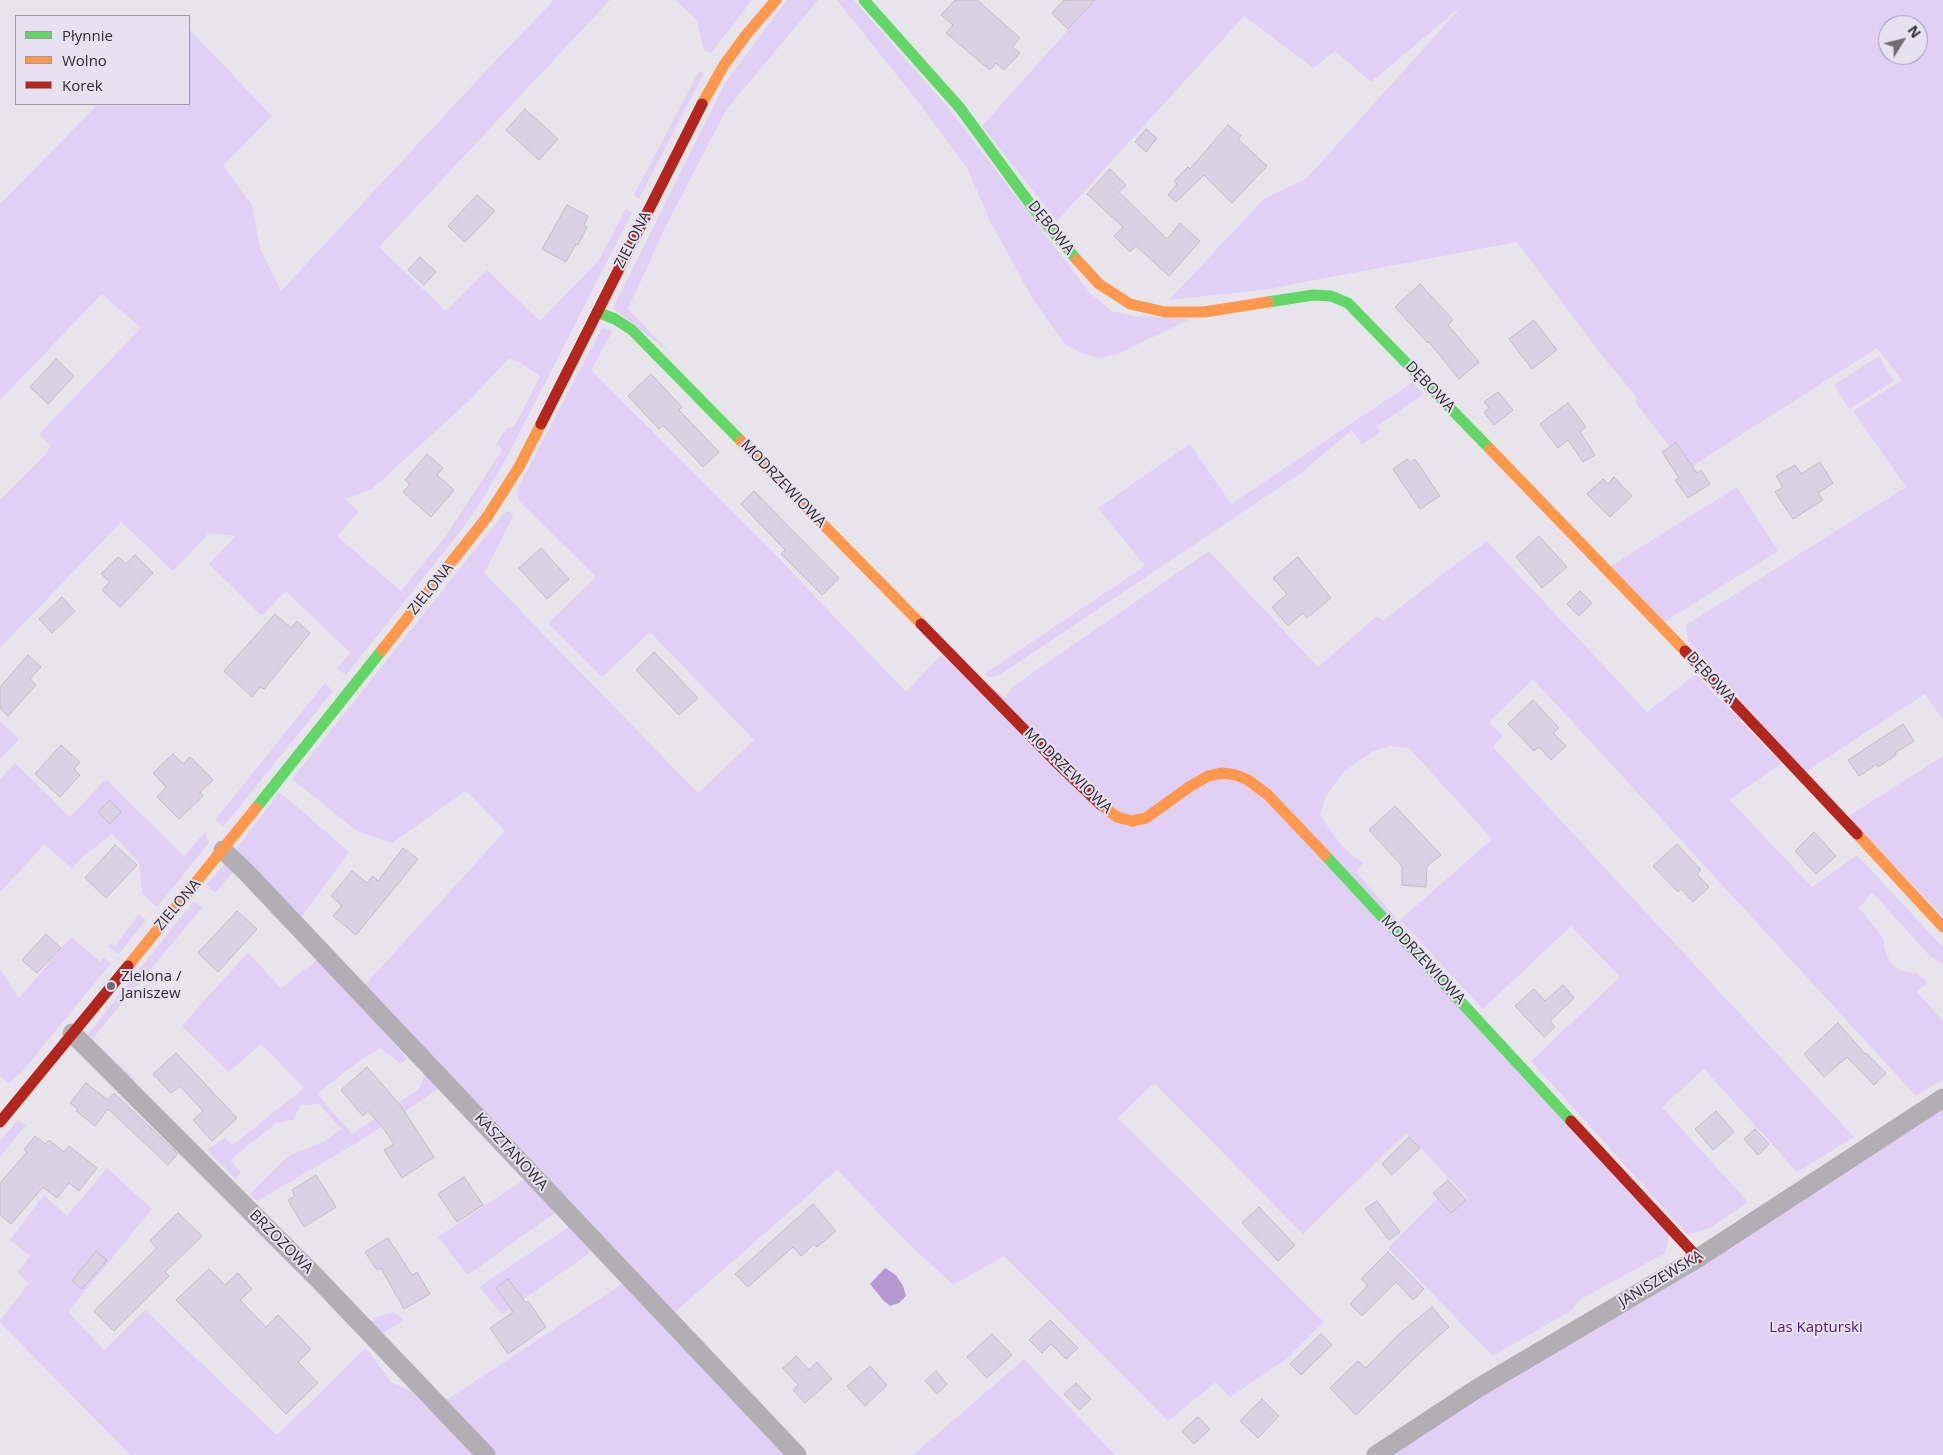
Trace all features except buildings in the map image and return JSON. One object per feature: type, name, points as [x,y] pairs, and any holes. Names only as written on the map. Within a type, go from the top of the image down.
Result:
[{"type":"street","name":"ZIELONA","points":[[4,1110],[72,1033],[223,850],[486,518],[519,467],[724,64],[776,0]]},
{"type":"street","name":"DĘBOWA","points":[[864,0],[960,108],[1036,212],[1075,258],[1099,284],[1130,304],[1165,312],[1204,312],[1313,295],[1332,296],[1348,302],[1667,631],[1943,927]]},
{"type":"street","name":"MODRZEWIOWA","points":[[597,312],[632,330],[1056,762],[1099,803],[1117,817],[1132,822],[1146,818],[1189,787],[1208,776],[1222,773],[1236,775],[1248,780],[1268,796],[1309,837],[1698,1258]]},
{"type":"street","name":"KASZTANOWA","points":[[223,850],[247,873],[797,1455]]},
{"type":"street","name":"BRZOZOWA","points":[[72,1033],[317,1278],[486,1455]]},
{"type":"street","name":"JANISZEWSKA","points":[[1376,1455],[1478,1388],[1698,1258],[1943,1098]]},
{"type":"green space","points":[[554,0],[610,0],[379,247],[446,311],[487,270],[540,321],[599,260],[626,209],[632,213],[506,459],[482,500],[463,528],[346,675],[337,669],[350,653],[286,591],[262,616],[209,564],[236,536],[206,533],[208,535],[173,571],[121,522],[0,648],[0,500],[44,456],[51,446],[39,434],[141,328],[102,294],[0,400],[0,204],[97,105],[190,105],[190,30],[272,116],[223,166],[252,205],[260,248],[281,291]],"holes":[[[509,358],[519,362],[540,376],[514,426],[506,429],[497,443],[502,450],[445,537],[401,591],[337,536],[359,512],[345,499],[372,489],[470,400]]]},
{"type":"green space","points":[[675,0],[752,0],[711,53],[704,51],[696,19]]},
{"type":"green space","points":[[787,0],[818,0],[726,110],[665,228],[628,309],[669,352],[613,308],[725,83]]},
{"type":"green space","points":[[837,0],[854,0],[949,109],[1090,293],[1112,311],[1134,316],[1190,319],[1118,354],[1098,358],[1080,353],[1064,343],[1034,301],[990,221],[967,168],[919,103]]},
{"type":"green space","points":[[1095,0],[1943,0],[1943,720],[1925,694],[1805,772],[1688,640],[1686,625],[1906,487],[1853,411],[1902,380],[1877,348],[1697,463],[1689,471],[1681,462],[1686,458],[1676,443],[1670,447],[1635,402],[1637,398],[1601,354],[1517,242],[1262,290],[1169,300],[1265,198],[1306,179],[1462,6],[1371,82],[1335,51],[1313,68],[1244,16],[1057,221],[982,126]]},
{"type":"green space","points":[[699,71],[704,73],[639,199],[634,195]]},
{"type":"green space","points":[[602,328],[613,331],[591,370],[768,547],[906,692],[941,655],[1006,698],[1012,687],[1209,551],[1318,667],[1377,616],[1383,621],[1487,541],[1647,712],[1696,674],[1781,763],[1730,800],[1812,887],[1857,855],[1943,947],[1943,965],[1929,955],[1872,892],[1859,908],[1883,938],[1886,954],[1892,964],[1902,971],[1916,973],[1927,983],[1917,992],[1943,1021],[1943,1080],[1916,1096],[1533,679],[1489,722],[1503,736],[1493,747],[1854,1137],[1797,1172],[1704,1069],[1662,1107],[1748,1202],[1710,1228],[1688,1235],[1531,1061],[1620,977],[1571,926],[1483,1009],[1400,920],[1492,839],[1409,748],[1390,746],[1373,751],[1344,772],[1326,796],[1320,815],[1346,850],[1363,863],[1356,872],[1670,1232],[1665,1253],[1581,1299],[1572,1310],[1493,1356],[1388,1248],[1438,1198],[1469,1199],[1406,1133],[1303,1234],[1154,1083],[1118,1118],[1324,1322],[1288,1358],[1230,1397],[1216,1382],[1168,1421],[1004,1256],[953,1285],[910,1245],[837,1170],[675,1312],[494,1120],[426,1055],[364,986],[505,831],[466,791],[392,843],[357,831],[292,779],[505,512],[510,511],[513,517],[484,573],[698,793],[754,740],[650,632],[602,677],[548,623],[596,577],[518,500],[517,490]]},
{"type":"green space","points":[[1879,356],[1894,381],[1849,409],[1834,385]]},
{"type":"green space","points":[[1413,382],[1424,394],[1377,426],[1380,432],[1362,445],[1352,430],[1301,473],[998,676],[989,677],[984,674],[1145,566],[1098,508],[1190,444],[1231,504]]},
{"type":"green space","points":[[1737,487],[1778,551],[1664,622],[1611,566]]},
{"type":"green space","points":[[325,683],[333,691],[224,826],[215,820]]},
{"type":"green space","points":[[0,721],[19,739],[0,759]]},
{"type":"green space","points":[[1943,756],[1943,916],[1847,817]]},
{"type":"green space","points":[[15,763],[70,817],[106,779],[184,856],[205,832],[209,843],[157,907],[142,893],[139,862],[112,834],[82,857],[72,869],[45,844],[0,892],[0,779]]},
{"type":"green space","points":[[279,793],[349,852],[300,919],[244,862],[236,849]]},
{"type":"green space","points":[[224,865],[235,870],[215,893],[206,885]]},
{"type":"green space","points":[[193,902],[202,908],[92,1039],[136,1080],[131,1084],[85,1038]]},
{"type":"green space","points":[[139,914],[146,920],[119,954],[107,946],[110,943],[115,946]]},
{"type":"green space","points":[[71,937],[101,962],[104,958],[111,963],[21,1073],[9,1083],[0,1076],[0,969],[19,998]]},
{"type":"green space","points":[[248,953],[281,988],[318,959],[385,1032],[407,1059],[401,1064],[380,1048],[363,1058],[317,1094],[352,1134],[419,1089],[424,1077],[431,1073],[443,1086],[355,1144],[257,1201],[250,1194],[290,1155],[324,1142],[341,1129],[319,1104],[301,1105],[293,1120],[276,1123],[230,1160],[241,1173],[236,1179],[207,1150],[224,1138],[233,1145],[304,1088],[261,1044],[229,1072],[182,1026]]},
{"type":"green space","name":"Las Kapturski","points":[[1943,1103],[1943,1455],[1387,1455]]},
{"type":"green space","points":[[18,1120],[26,1125],[0,1157],[0,1141]]},
{"type":"green space","points":[[107,1168],[152,1209],[68,1312],[104,1350],[145,1310],[277,1435],[366,1348],[391,1382],[411,1391],[474,1455],[130,1455],[0,1322],[29,1283],[17,1273],[30,1256],[10,1240],[44,1195],[67,1216]]},
{"type":"green space","points":[[528,1177],[559,1210],[468,1275],[438,1237]]},
{"type":"green space","points":[[572,1225],[593,1248],[587,1255],[502,1314],[479,1287]]},
{"type":"green space","points":[[625,1282],[787,1455],[493,1455],[445,1401]]},
{"type":"green space","points":[[393,1312],[404,1320],[381,1334],[371,1325],[374,1318]]},
{"type":"green space","points":[[1023,1360],[1115,1455],[913,1455]]},
{"type":"shaded area","points":[[885,1268],[896,1275],[903,1286],[906,1296],[899,1303],[890,1306],[870,1284]]},
{"type":"traffic: fast","points":[[864,0],[960,108],[1036,212],[1077,260]]},
{"type":"traffic: fast","points":[[1268,302],[1313,295],[1331,296],[1348,303],[1490,449]]},
{"type":"traffic: fast","points":[[597,312],[615,319],[632,330],[741,441]]},
{"type":"traffic: fast","points":[[256,808],[382,650]]},
{"type":"traffic: fast","points":[[1325,855],[1571,1121]]},
{"type":"traffic: slow","points":[[702,104],[724,65],[746,35],[776,0]]},
{"type":"traffic: slow","points":[[1077,260],[1099,284],[1130,304],[1165,312],[1204,312],[1268,302]]},
{"type":"traffic: slow","points":[[382,650],[487,517],[519,467],[541,424]]},
{"type":"traffic: slow","points":[[741,441],[921,624]]},
{"type":"traffic: slow","points":[[1490,449],[1685,651]]},
{"type":"traffic: slow","points":[[1101,805],[1117,817],[1132,821],[1146,818],[1189,787],[1208,776],[1223,773],[1236,775],[1248,780],[1268,795],[1325,855]]},
{"type":"traffic: slow","points":[[128,966],[256,808]]},
{"type":"traffic: slow","points":[[1857,834],[1943,927]]},
{"type":"traffic: jam","points":[[541,424],[702,104]]},
{"type":"traffic: jam","points":[[921,624],[1056,762],[1101,805]]},
{"type":"traffic: jam","points":[[1685,651],[1857,834]]},
{"type":"traffic: jam","points":[[0,1122],[128,966]]},
{"type":"traffic: jam","points":[[1571,1121],[1698,1258]]},
{"type":"place","name":"Zielona / Janiszew","points":[[111,986]]}]
